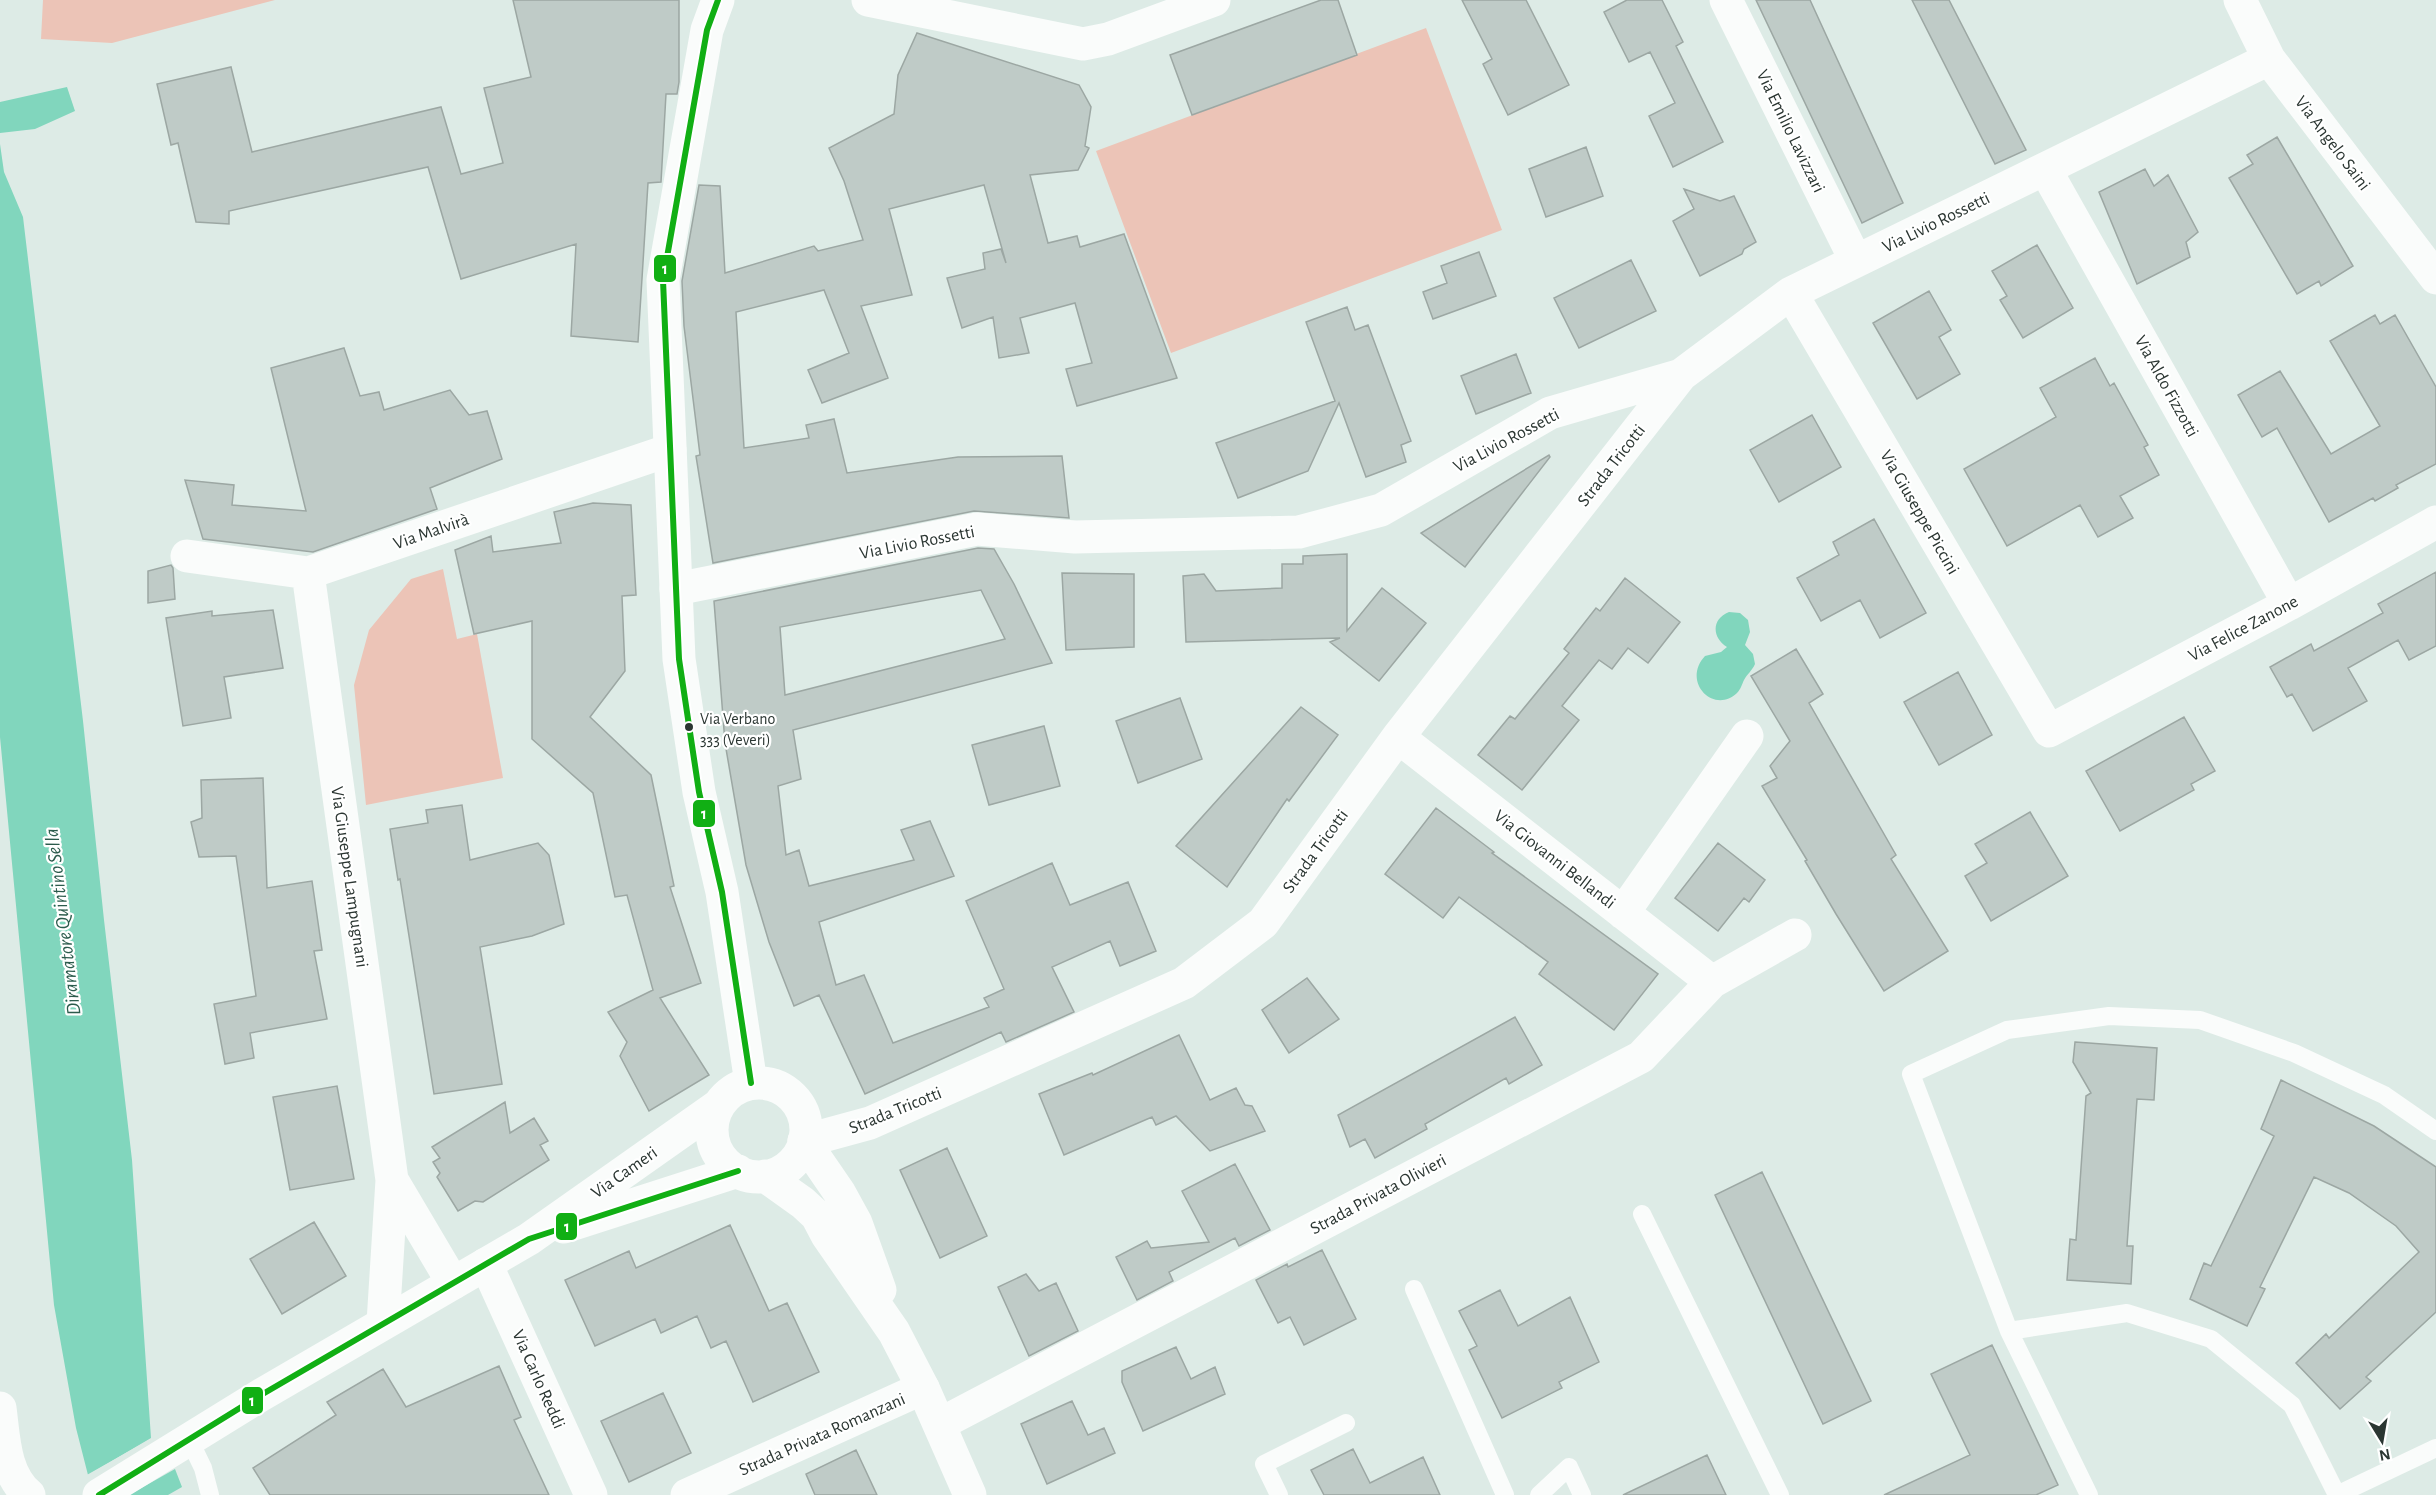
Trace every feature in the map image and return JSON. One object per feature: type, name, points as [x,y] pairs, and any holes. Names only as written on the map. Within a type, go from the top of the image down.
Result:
[{"type":"street","points":[[718,0],[706,30],[663,280],[679,659],[699,792],[722,892],[751,1083],[771,1085],[791,1095],[800,1107],[805,1121],[804,1141],[839,1192],[856,1223],[894,1332]]},
{"type":"street","points":[[868,0],[1083,44],[1108,39],[1214,0]]},
{"type":"street","name":"Via Emilio Lavizzari","points":[[1726,0],[1856,261]]},
{"type":"street","name":"Via Angelo Saini","points":[[2240,0],[2269,59],[2436,278]]},
{"type":"street","name":"Via Livio Rossetti","points":[[676,589],[977,529],[1075,537],[1299,532],[1381,510],[1550,413],[1681,375],[1791,293],[2269,59]]},
{"type":"street","name":"Via Aldo Fizzotti","points":[[2045,169],[2289,604]]},
{"type":"street","name":"Via Giuseppe Piccini","points":[[1791,293],[2049,731]]},
{"type":"street","name":"Strada Tricotti","points":[[804,1141],[870,1123],[1184,983],[1263,923],[1398,737],[1681,375]]},
{"type":"street","name":"Via Malvirà","points":[[187,556],[308,573],[670,450]]},
{"type":"street","name":"Via Felice Zanone","points":[[2049,731],[2289,604],[2436,522]]},
{"type":"street","name":"Via Giuseppe Lampugnani","points":[[308,573],[392,1180],[383,1323]]},
{"type":"street","points":[[1623,913],[1747,736]]},
{"type":"street","name":"Via Giovanni Bellandi","points":[[1398,737],[1712,982]]},
{"type":"street","name":"Strada Privata Olivieri","points":[[940,1424],[1641,1057],[1712,982],[1795,935]]},
{"type":"street","name":"Via Cameri","points":[[99,1495],[383,1323],[528,1239],[719,1105],[733,1091],[751,1083]]},
{"type":"street","points":[[719,1105],[712,1129],[719,1154],[803,1203],[817,1216],[827,1235],[894,1332],[940,1424],[970,1495]]},
{"type":"street","name":"Via Cameri","points":[[528,1239],[751,1174],[780,1172],[792,1163],[801,1151],[804,1141]]},
{"type":"street","name":"Via Giuseppe Lampugnani","points":[[392,1180],[453,1283]]},
{"type":"street","name":"Via Carlo Reddi","points":[[486,1264],[591,1495]]},
{"type":"street","name":"Strada Privata Romanzani","points":[[687,1495],[923,1388]]},
{"type":"street","points":[[0,1408],[7,1459],[18,1485],[29,1495]]},
{"type":"lane","points":[[2089,1495],[2009,1331],[1911,1074],[2007,1030],[2109,1016],[2200,1020],[2294,1053],[2374,1090],[2436,1131]]},
{"type":"lane","points":[[1642,1214],[1780,1495]]},
{"type":"lane","points":[[1414,1289],[1505,1495]]},
{"type":"lane","points":[[2009,1331],[2127,1313],[2211,1339],[2292,1405],[2337,1495],[2436,1448]]},
{"type":"lane","points":[[1279,1495],[1264,1464],[1347,1423]]},
{"type":"lane","points":[[189,1439],[203,1468],[210,1495]]},
{"type":"lane","points":[[1539,1495],[1569,1467],[1582,1495]]},
{"type":"shaded area","points":[[43,0],[275,0],[112,43],[41,39]]},
{"type":"shaded area","points":[[1426,28],[1502,230],[1171,353],[1096,151]]},
{"type":"shaded area","points":[[443,569],[457,639],[477,634],[503,778],[366,805],[354,685],[369,630],[411,579]]},
{"type":"water","points":[[67,87],[75,111],[35,129],[0,133],[0,102]]},
{"type":"water","name":"Diramatore Quintino Sella","points":[[0,144],[4,172],[23,217],[83,721],[132,1160],[151,1438],[88,1475],[76,1428],[54,1305],[0,737]]},
{"type":"water","points":[[1729,612],[1740,613],[1748,620],[1750,632],[1745,645],[1753,654],[1755,664],[1737,693],[1728,699],[1719,700],[1710,698],[1703,692],[1697,676],[1699,666],[1705,656],[1721,652],[1727,647],[1718,639],[1716,629],[1719,619]]},
{"type":"water","points":[[175,1469],[182,1487],[168,1495],[129,1495]]},
{"type":"pier","points":[[154,1437],[153,1441],[89,1478],[85,1476]]},
{"type":"building","points":[[513,0],[679,0],[679,82],[677,94],[666,94],[661,182],[648,183],[638,342],[571,336],[576,244],[461,279],[428,167],[229,211],[229,224],[196,222],[178,143],[171,145],[157,84],[231,67],[252,152],[441,107],[461,174],[503,163],[484,88],[531,77]]},
{"type":"building","points":[[1321,0],[1338,0],[1357,55],[1192,115],[1170,55]]},
{"type":"building","points":[[1462,0],[1526,0],[1569,85],[1508,115],[1483,64],[1492,59]]},
{"type":"building","points":[[1627,0],[1662,0],[1683,42],[1676,46],[1723,142],[1673,167],[1649,116],[1675,103],[1650,52],[1629,62],[1604,12]]},
{"type":"building","points":[[1756,0],[1810,0],[1903,203],[1862,223]]},
{"type":"building","points":[[1912,0],[1949,0],[2026,150],[1995,164]]},
{"type":"building","points":[[917,33],[1079,85],[1091,107],[1085,146],[1089,148],[1078,170],[1030,175],[1048,243],[1077,236],[1080,247],[1124,234],[1177,378],[1077,406],[1066,369],[1092,363],[1075,303],[1020,318],[1029,353],[999,358],[993,317],[962,328],[947,278],[985,269],[983,253],[1001,249],[1006,263],[984,185],[889,209],[912,295],[861,306],[888,378],[822,403],[808,370],[849,353],[824,290],[736,312],[744,448],[809,438],[806,425],[834,419],[847,473],[958,457],[1062,456],[1069,518],[974,511],[713,563],[696,456],[700,455],[684,326],[682,281],[699,185],[720,186],[725,273],[814,246],[818,251],[863,240],[844,181],[829,148],[894,114],[898,75]]},
{"type":"building","points":[[2277,137],[2353,266],[2321,286],[2319,281],[2297,294],[2229,178],[2253,164],[2247,155]]},
{"type":"building","points":[[1586,147],[1603,196],[1546,217],[1529,169]]},
{"type":"building","points":[[2145,169],[2154,186],[2168,175],[2198,232],[2186,242],[2190,257],[2137,284],[2099,192]]},
{"type":"building","points":[[1684,189],[1720,201],[1734,196],[1756,242],[1744,249],[1742,254],[1700,276],[1673,221],[1694,209]]},
{"type":"building","points":[[2037,245],[2073,308],[2023,338],[2000,300],[2007,296],[1992,271]]},
{"type":"building","points":[[1479,252],[1496,296],[1433,319],[1423,292],[1447,283],[1441,266]]},
{"type":"building","points":[[1631,260],[1656,311],[1579,348],[1554,298]]},
{"type":"building","points":[[1929,291],[1951,330],[1939,337],[1960,374],[1917,399],[1873,323]]},
{"type":"building","points":[[1347,307],[1355,330],[1368,325],[1411,441],[1401,445],[1406,462],[1366,477],[1339,403],[1308,471],[1238,498],[1216,443],[1335,401],[1306,322]]},
{"type":"building","points":[[2375,315],[2380,324],[2395,315],[2436,387],[2436,464],[2396,485],[2398,488],[2375,501],[2373,498],[2329,522],[2277,428],[2262,437],[2238,395],[2280,371],[2331,454],[2380,426],[2330,341]]},
{"type":"building","points":[[344,348],[360,396],[379,392],[384,410],[450,390],[469,415],[487,411],[502,459],[430,488],[437,509],[313,552],[203,539],[185,480],[234,485],[232,505],[306,511],[271,368]]},
{"type":"building","points":[[1516,354],[1531,393],[1476,414],[1461,376]]},
{"type":"building","points":[[2095,358],[2110,386],[2114,383],[2148,445],[2144,447],[2159,475],[2120,496],[2133,518],[2098,537],[2080,505],[2007,546],[1964,469],[2056,417],[2040,388]]},
{"type":"building","points":[[1812,415],[1841,467],[1779,502],[1750,450]]},
{"type":"building","points":[[1549,455],[1550,457],[1465,567],[1421,533]]},
{"type":"building","points":[[593,503],[631,505],[636,595],[622,596],[625,671],[590,717],[651,775],[674,886],[670,887],[701,983],[660,998],[709,1075],[649,1111],[620,1056],[627,1042],[608,1012],[653,990],[627,895],[615,897],[593,793],[532,739],[532,621],[474,634],[455,550],[491,536],[493,552],[561,543],[554,512]]},
{"type":"building","points":[[1874,519],[1926,613],[1880,638],[1860,600],[1821,621],[1797,578],[1839,555],[1833,542]]},
{"type":"building","points":[[978,548],[994,549],[1014,584],[1052,663],[793,730],[801,779],[778,786],[786,855],[799,850],[809,886],[914,860],[901,830],[930,821],[954,876],[819,922],[836,985],[864,975],[893,1043],[989,1007],[984,998],[1004,989],[966,901],[1052,863],[1070,905],[1128,882],[1156,951],[1120,966],[1110,941],[1052,967],[1074,1012],[1006,1042],[1001,1032],[865,1094],[819,995],[794,1006],[769,942],[746,865],[725,743],[714,601]],"holes":[[[981,590],[1005,639],[785,695],[780,627]]]},
{"type":"building","points":[[1347,554],[1347,631],[1382,588],[1426,623],[1379,681],[1330,642],[1340,638],[1186,642],[1183,576],[1204,574],[1216,591],[1282,588],[1282,564],[1303,564],[1303,556]]},
{"type":"building","points":[[171,565],[175,599],[148,603],[148,571]]},
{"type":"building","points":[[2436,572],[2436,646],[2409,660],[2398,640],[2348,668],[2367,701],[2313,731],[2292,694],[2287,697],[2270,667],[2311,644],[2314,651],[2383,613],[2378,604]]},
{"type":"building","points":[[1062,573],[1134,574],[1134,647],[1066,650]]},
{"type":"building","points":[[1625,578],[1680,622],[1648,663],[1628,648],[1612,669],[1599,660],[1562,706],[1579,720],[1522,790],[1478,755],[1510,716],[1515,719],[1569,653],[1564,649],[1596,608],[1600,611]]},
{"type":"building","points":[[273,610],[283,668],[224,677],[231,718],[183,726],[166,618],[212,611],[212,616]]},
{"type":"building","points":[[1796,649],[1823,694],[1809,703],[1896,855],[1891,859],[1948,951],[1884,991],[1836,914],[1805,861],[1807,860],[1762,786],[1777,778],[1770,766],[1790,741],[1751,676]]},
{"type":"building","points":[[1958,672],[1992,735],[1939,765],[1904,702]]},
{"type":"building","points":[[1180,698],[1202,759],[1138,783],[1116,721]]},
{"type":"building","points":[[1301,707],[1338,735],[1289,801],[1287,799],[1227,887],[1176,846]]},
{"type":"building","points":[[2184,717],[2215,771],[2191,784],[2194,790],[2120,831],[2086,771]]},
{"type":"building","points":[[1044,726],[1060,786],[989,805],[972,745]]},
{"type":"building","points":[[263,778],[267,888],[312,881],[322,950],[314,951],[327,1019],[250,1033],[254,1058],[225,1064],[214,1004],[256,996],[236,856],[199,857],[191,822],[202,818],[201,780]]},
{"type":"building","points":[[462,805],[470,860],[538,843],[549,855],[564,924],[532,936],[480,947],[502,1084],[434,1094],[390,829],[428,823],[426,810]]},
{"type":"building","points":[[1436,808],[1494,852],[1492,853],[1658,974],[1614,1030],[1539,974],[1548,962],[1459,897],[1443,918],[1385,874]]},
{"type":"building","points":[[2030,812],[2068,876],[1991,921],[1965,876],[1987,863],[1975,844]]},
{"type":"building","points":[[1718,843],[1765,880],[1749,902],[1744,898],[1718,931],[1675,898]]},
{"type":"building","points":[[1307,978],[1339,1019],[1289,1053],[1262,1010]]},
{"type":"building","points":[[1515,1017],[1542,1065],[1509,1084],[1506,1078],[1425,1124],[1427,1129],[1375,1158],[1365,1139],[1350,1147],[1338,1115]]},
{"type":"building","points":[[1179,1035],[1210,1100],[1236,1088],[1245,1105],[1252,1106],[1265,1131],[1210,1151],[1176,1116],[1156,1125],[1152,1117],[1064,1155],[1039,1094],[1092,1073],[1093,1075]]},
{"type":"building","points":[[2075,1042],[2157,1048],[2154,1100],[2137,1099],[2127,1246],[2133,1246],[2131,1284],[2067,1280],[2070,1239],[2076,1240],[2086,1096],[2091,1093],[2073,1062]]},
{"type":"building","points":[[2281,1080],[2374,1126],[2436,1167],[2436,1312],[2366,1377],[2371,1381],[2340,1409],[2296,1363],[2326,1334],[2329,1338],[2419,1252],[2396,1226],[2349,1193],[2314,1177],[2260,1287],[2265,1289],[2247,1326],[2190,1299],[2204,1263],[2211,1266],[2274,1136],[2261,1129]]},
{"type":"building","points":[[337,1086],[354,1179],[290,1190],[273,1097]]},
{"type":"building","points":[[505,1102],[510,1133],[534,1118],[548,1141],[540,1145],[549,1160],[483,1202],[475,1201],[458,1211],[437,1177],[440,1173],[433,1162],[440,1158],[432,1147]]},
{"type":"building","points":[[947,1148],[987,1236],[940,1258],[900,1170]]},
{"type":"building","points":[[1235,1164],[1270,1230],[1239,1246],[1235,1238],[1169,1272],[1173,1281],[1137,1300],[1116,1257],[1147,1241],[1151,1248],[1209,1242],[1182,1191]]},
{"type":"building","points":[[1762,1172],[1871,1401],[1823,1424],[1715,1195]]},
{"type":"building","points":[[314,1222],[346,1276],[282,1314],[250,1259]]},
{"type":"building","points":[[730,1225],[769,1311],[787,1303],[819,1372],[753,1402],[726,1341],[711,1348],[697,1316],[661,1333],[655,1319],[595,1346],[565,1280],[629,1251],[636,1268]]},
{"type":"building","points":[[1322,1250],[1356,1319],[1304,1345],[1290,1317],[1278,1323],[1256,1280]]},
{"type":"building","points":[[1026,1274],[1039,1291],[1056,1283],[1078,1331],[1029,1356],[998,1287]]},
{"type":"building","points":[[1500,1290],[1518,1326],[1570,1297],[1599,1362],[1559,1382],[1562,1388],[1502,1418],[1469,1350],[1477,1346],[1459,1311]]},
{"type":"building","points":[[1992,1345],[2058,1485],[2036,1495],[1884,1495],[1970,1455],[1931,1374]]},
{"type":"building","points":[[1176,1347],[1191,1379],[1215,1367],[1225,1394],[1143,1431],[1122,1382],[1122,1371]]},
{"type":"building","points":[[499,1366],[521,1417],[514,1420],[549,1495],[270,1495],[253,1468],[336,1415],[327,1402],[383,1369],[406,1407]]},
{"type":"building","points":[[663,1393],[691,1453],[629,1482],[601,1421]]},
{"type":"building","points":[[1072,1401],[1088,1435],[1104,1428],[1115,1453],[1047,1484],[1021,1424]]},
{"type":"building","points":[[1353,1449],[1370,1483],[1423,1457],[1440,1495],[1324,1495],[1311,1470]]},
{"type":"building","points":[[856,1450],[877,1495],[815,1495],[806,1474]]},
{"type":"building","points":[[1707,1455],[1726,1495],[1623,1495]]},
{"type":"transit line","name":"1","points":[[718,0],[707,30],[663,280],[679,659],[699,792],[722,892],[751,1083]]},
{"type":"transit line","name":"1","points":[[99,1495],[261,1395],[529,1239],[738,1171]]},
{"type":"place","name":"Via Verbano 333 (Veveri)","points":[[689,727]]}]
